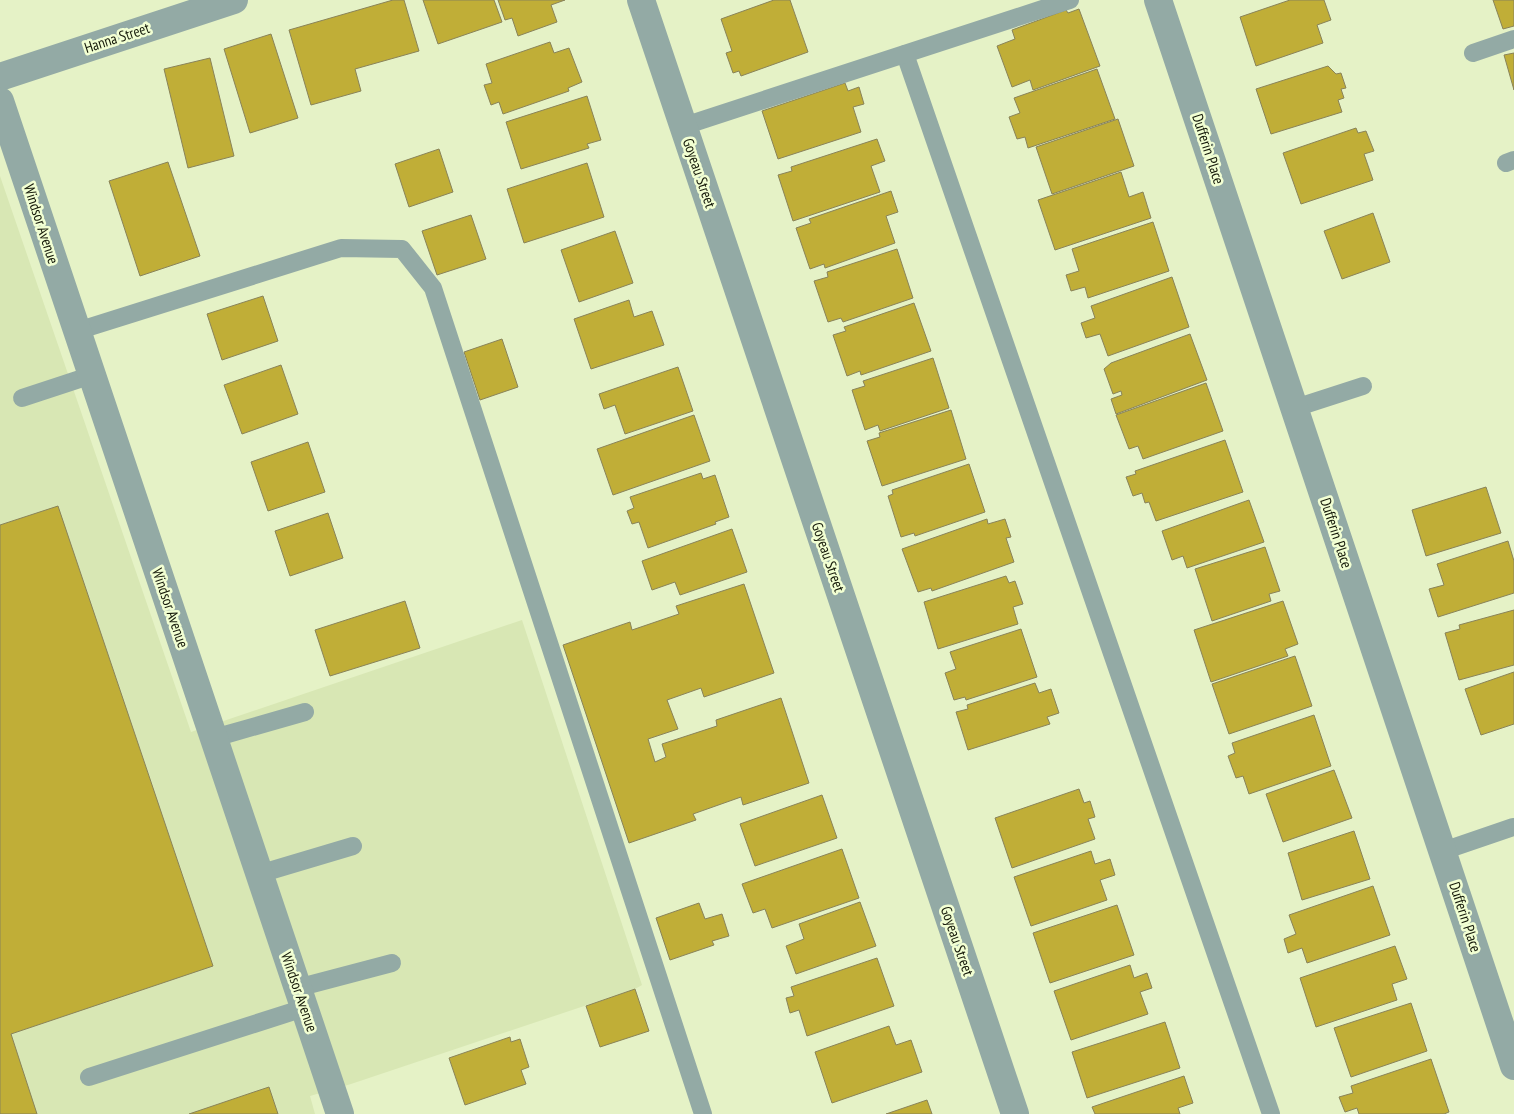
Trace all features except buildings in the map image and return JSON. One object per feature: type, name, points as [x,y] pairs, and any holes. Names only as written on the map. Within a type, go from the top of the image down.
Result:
[{"type":"street","name":"Hanna Street","points":[[0,77],[234,0]]},
{"type":"street","name":"Goyeau Street","points":[[641,0],[1016,1114]]},
{"type":"street","name":"Dufferin Place","points":[[1158,0],[1514,1066]]},
{"type":"street","name":"Windsor Avenue","points":[[0,101],[340,1114]]},
{"type":"lane","points":[[684,126],[1070,0]]},
{"type":"lane","points":[[1473,53],[1514,39]]},
{"type":"lane","points":[[905,54],[1270,1114]]},
{"type":"lane","points":[[77,331],[341,248],[402,249],[432,288],[703,1114]]},
{"type":"lane","points":[[22,398],[92,375]]},
{"type":"lane","points":[[1295,408],[1363,386]]},
{"type":"lane","points":[[214,738],[305,712]]},
{"type":"lane","points":[[1443,852],[1513,827]]},
{"type":"lane","points":[[259,874],[353,846]]},
{"type":"lane","points":[[89,1077],[392,963]]},
{"type":"shaded area","points":[[0,176],[191,732],[522,620],[642,985],[635,989],[351,1084],[310,1096],[315,1114],[0,1114]]}]
